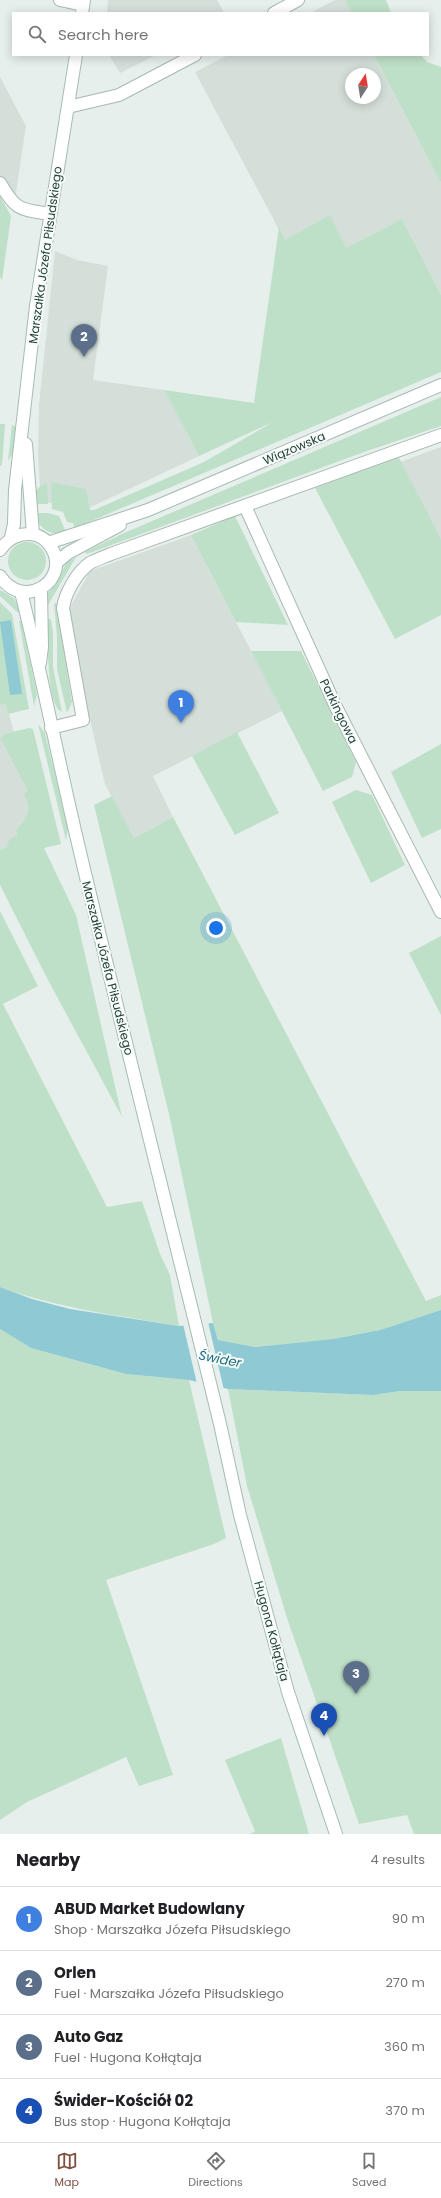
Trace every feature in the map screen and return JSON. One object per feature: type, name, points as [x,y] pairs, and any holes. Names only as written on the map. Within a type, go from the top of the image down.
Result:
[{"type":"main road","points":[[60,0],[83,6]]},
{"type":"main road","points":[[276,12],[298,0]]},
{"type":"main road","name":"Marszałka Józefa Piłsudskiego","points":[[11,537],[14,524],[15,490],[36,306],[76,56]]},
{"type":"main road","points":[[68,107],[119,95],[193,56]]},
{"type":"main road","points":[[0,183],[11,202],[24,209],[50,214]]},
{"type":"main road","name":"Wiązowska","points":[[48,543],[148,510],[441,385]]},
{"type":"main road","name":"Marszałka Józefa Piłsudskiego","points":[[26,403],[26,456],[33,534]]},
{"type":"main road","points":[[51,728],[83,720],[63,608],[64,599],[80,572],[90,564],[111,554],[441,435]]},
{"type":"main road","name":"Parkingowa","points":[[245,506],[336,707],[441,912]]},
{"type":"main road","name":"Wiązowska","points":[[56,563],[68,553],[148,510]]},
{"type":"main road","points":[[0,550],[11,537],[22,534],[33,534],[48,543],[54,552],[56,563],[54,573],[49,582],[32,592],[21,592],[9,587],[1,579]]},
{"type":"main road","name":"Marszałka Józefa Piłsudskiego","points":[[40,667],[42,647],[41,588]]},
{"type":"main road","name":"Marszałka Józefa Piłsudskiego","points":[[21,592],[32,646],[40,667],[51,728],[220,1424]]},
{"type":"main road","name":"Hugona Kołłątaja","points":[[220,1424],[240,1515],[288,1692],[336,1834]]},
{"type":"shaded area","points":[[108,0],[217,0],[223,12],[107,12]]},
{"type":"shaded area","points":[[335,0],[345,0],[351,12],[312,12]]},
{"type":"shaded area","points":[[110,56],[154,56],[120,73]]},
{"type":"shaded area","points":[[226,56],[375,56],[381,68],[345,68],[345,104],[381,104],[381,68],[441,183],[441,295],[402,219],[346,249],[285,241],[195,72]]},
{"type":"shaded area","points":[[0,77],[26,126],[15,199],[0,176]]},
{"type":"shaded area","points":[[55,251],[77,260],[108,266],[93,380],[164,390],[199,456],[72,516],[62,504],[41,502],[38,455],[39,405]]},
{"type":"shaded area","points":[[441,447],[441,539],[400,462]]},
{"type":"shaded area","points":[[191,535],[282,711],[153,776],[173,817],[134,838],[105,784],[83,690],[69,609],[90,571]]},
{"type":"shaded area","points":[[6,704],[14,732],[4,734],[28,791],[28,802],[35,827],[0,855],[0,705]]},
{"type":"green space","points":[[345,0],[386,0],[391,12],[351,12]]},
{"type":"green space","points":[[375,56],[422,56],[427,62],[441,67],[441,183]]},
{"type":"green space","points":[[0,196],[11,216],[2,280],[0,277]]},
{"type":"green space","points":[[330,215],[346,248],[402,219],[441,295],[441,372],[75,528],[73,523],[67,522],[63,512],[52,509],[51,482],[86,489],[90,510],[94,510],[204,462],[273,422],[199,456],[164,390],[254,403],[279,227],[285,240]]},
{"type":"green space","points":[[441,397],[441,426],[367,451],[87,554],[85,552],[122,534]]},
{"type":"green space","points":[[0,424],[5,424],[2,465],[0,466]]},
{"type":"green space","points":[[12,425],[16,427],[14,451],[8,461]]},
{"type":"green space","points":[[398,456],[441,539],[441,615],[395,639],[315,488]]},
{"type":"green space","points":[[47,483],[48,504],[34,504],[36,491],[40,486]]},
{"type":"green space","points":[[35,513],[48,513],[59,516],[66,532],[55,533],[46,530],[40,524]]},
{"type":"green space","points":[[235,516],[288,625],[236,622],[191,535]]},
{"type":"green space","points":[[23,542],[31,542],[38,545],[43,550],[46,561],[43,572],[38,577],[31,580],[23,580],[16,577],[11,572],[8,565],[8,557],[11,550],[16,545]]},
{"type":"green space","points":[[76,557],[46,608],[47,594],[57,582],[66,563]]},
{"type":"green space","points":[[0,590],[14,598],[20,612],[17,612],[0,596]]},
{"type":"green space","points":[[0,602],[12,614],[29,709],[8,714],[6,704],[0,705]]},
{"type":"green space","points":[[56,602],[72,702],[67,713],[57,669],[57,635],[54,605]]},
{"type":"green space","points":[[46,617],[51,620],[53,632],[53,667],[62,712],[57,706],[50,683]]},
{"type":"green space","points":[[19,621],[21,621],[37,694],[34,706]]},
{"type":"green space","points":[[251,651],[301,651],[356,762],[352,777],[323,791]]},
{"type":"green space","points":[[38,724],[45,733],[68,829],[66,840]]},
{"type":"green space","points":[[29,728],[33,729],[61,844],[44,848],[76,915],[122,1117],[48,980],[0,885],[0,850],[7,847],[9,840],[18,835],[16,830],[28,814],[28,804],[24,794],[28,791],[1,739],[4,734]]},
{"type":"green space","points":[[237,732],[279,813],[235,835],[192,756]]},
{"type":"green space","points":[[441,744],[441,829],[422,838],[391,772]]},
{"type":"green space","points":[[356,790],[372,795],[405,865],[371,883],[332,802]]},
{"type":"green space","points":[[112,796],[134,838],[173,817],[426,1301],[441,1295],[441,1310],[380,1330],[333,1339],[255,1347],[218,1340],[213,1323],[169,1114],[94,805]]},
{"type":"green space","points":[[0,911],[38,986],[3,1004],[107,1207],[142,1201],[160,1254],[170,1275],[179,1326],[67,1306],[22,1295],[0,1287]]},
{"type":"green space","points":[[441,936],[441,1015],[409,953]]},
{"type":"green space","points":[[0,1329],[31,1348],[126,1374],[189,1380],[226,1538],[214,1544],[106,1580],[173,1775],[139,1786],[126,1757],[27,1802],[0,1820]]},
{"type":"green space","points":[[228,1389],[373,1395],[400,1391],[441,1391],[441,1834],[414,1834],[407,1815],[359,1824],[288,1621],[247,1486]]},
{"type":"green space","points":[[281,1738],[309,1834],[250,1834],[255,1831],[225,1760]]},
{"type":"water","points":[[11,620],[22,694],[10,695],[0,622]]},
{"type":"water","name":"Świder","points":[[0,1287],[32,1299],[70,1309],[179,1326],[213,1323],[218,1340],[255,1347],[333,1339],[380,1330],[441,1310],[441,1391],[400,1391],[373,1395],[228,1389],[189,1380],[126,1374],[31,1348],[0,1329]]},
{"type":"pier","points":[[208,1322],[224,1390],[197,1384],[183,1324]]},
{"type":"place","name":"Orlen","points":[[84,357]]},
{"type":"place","name":"ABUD Market Budowlany","points":[[181,723]]},
{"type":"place","name":"Auto Gaz","points":[[356,1694]]},
{"type":"place","name":"Świder-Kościół 02","points":[[324,1736]]}]
